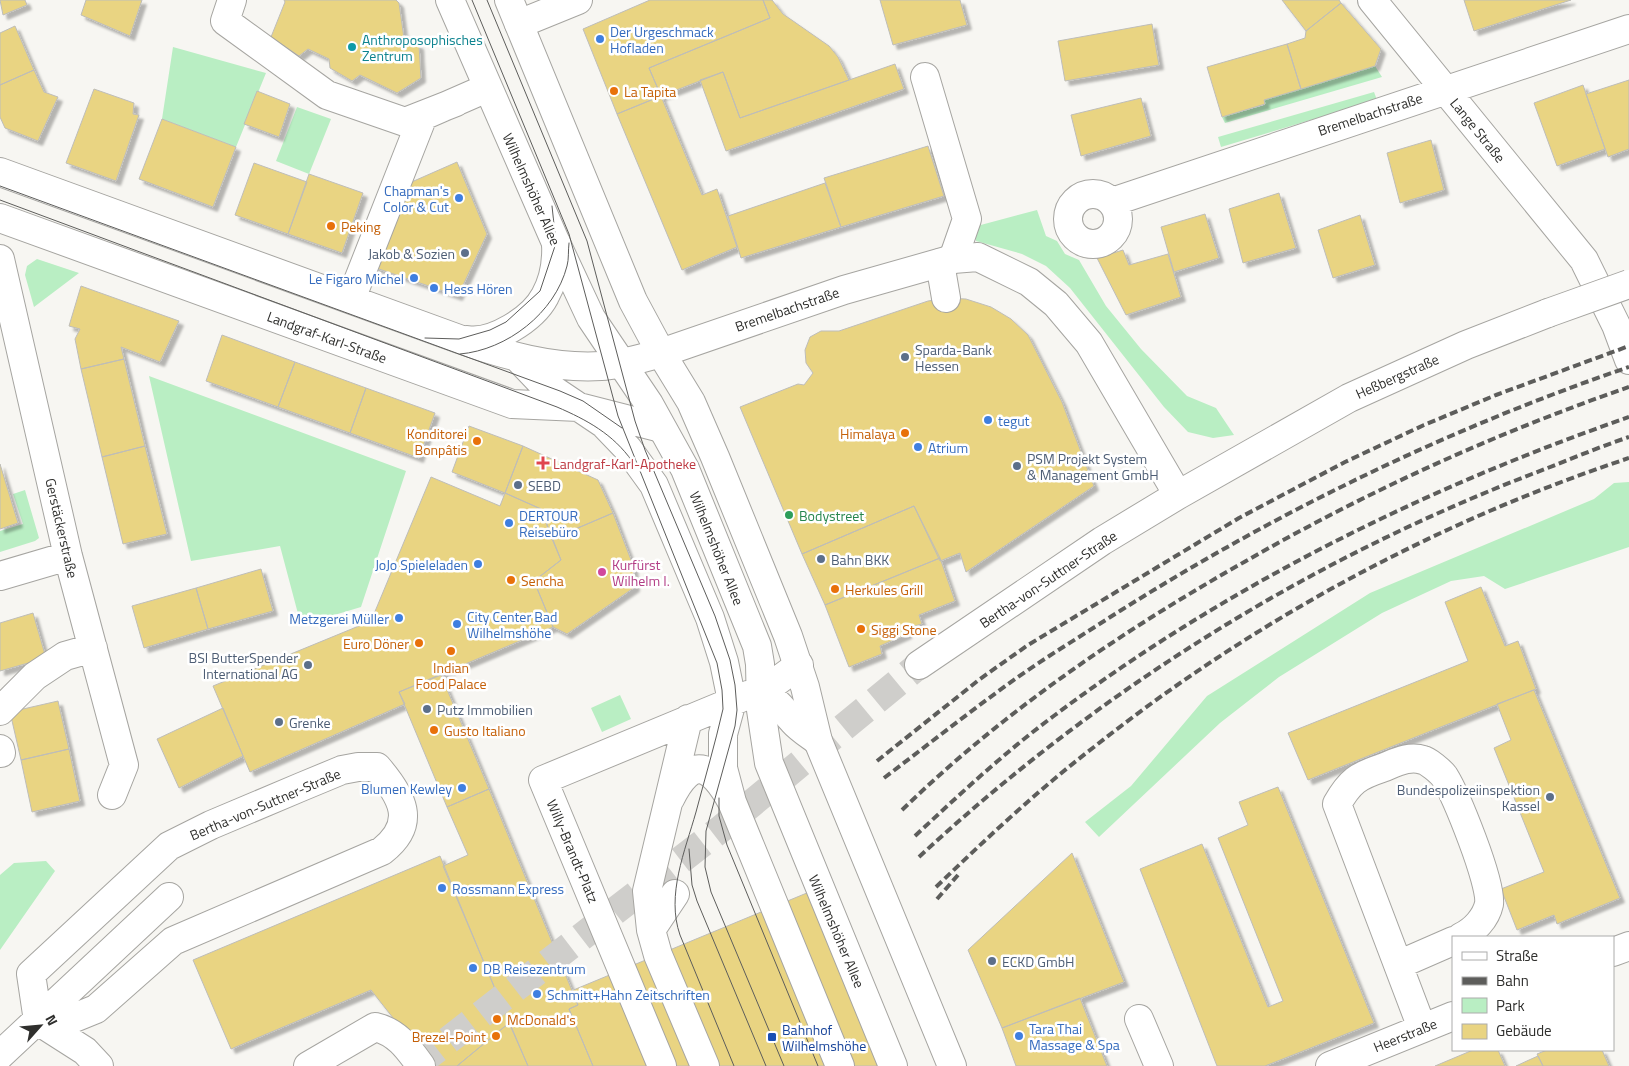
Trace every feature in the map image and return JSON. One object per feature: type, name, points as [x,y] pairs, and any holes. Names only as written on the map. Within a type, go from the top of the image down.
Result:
[{"type":"main road","points":[[232,0],[225,20],[327,95],[405,122],[456,102]]},
{"type":"main road","name":"Wilhelmshöher Allee","points":[[450,0],[487,88],[591,318],[649,404],[685,470],[757,646],[760,664],[761,710],[770,763],[893,1066]]},
{"type":"main road","points":[[578,0],[514,12],[633,301],[661,353],[691,402],[799,665],[818,741],[952,1066]]},
{"type":"main road","name":"Lange Straße","points":[[1372,0],[1584,260],[1616,325],[1629,360]]},
{"type":"main road","name":"Bremelbachstraße","points":[[1112,202],[1629,29]]},
{"type":"main road","points":[[925,77],[967,219],[946,261],[946,298]]},
{"type":"main road","points":[[351,300],[423,116],[487,88]]},
{"type":"main road","points":[[0,172],[459,339],[517,357],[579,367],[603,366],[622,362]]},
{"type":"main road","name":"Landgraf-Karl-Straße","points":[[0,218],[512,404],[579,408],[661,428]]},
{"type":"main road","points":[[459,339],[474,341],[492,338],[512,328],[544,299],[554,270],[556,243]]},
{"type":"main road","name":"Bremelbachstraße","points":[[622,362],[661,353],[814,299],[946,261],[978,258],[999,266],[1029,282],[1056,304],[1089,343],[1178,495]]},
{"type":"main road","name":"Gerstäckerstraße","points":[[0,259],[68,556],[124,764],[112,795]]},
{"type":"main road","name":"Heßbergstraße","points":[[1178,495],[1348,398],[1466,345],[1629,284]]},
{"type":"main road","points":[[517,357],[540,381],[604,424],[628,449],[654,485],[710,618],[724,662],[732,701],[723,734],[723,768],[732,802],[840,1066]]},
{"type":"main road","name":"Bertha-von-Suttner-Straße","points":[[919,665],[1102,541],[1178,495]]},
{"type":"main road","points":[[0,576],[68,556]]},
{"type":"main road","points":[[0,711],[35,676],[65,656],[93,648]]},
{"type":"main road","points":[[705,1066],[658,955],[651,930],[647,891],[688,720],[748,695],[761,693],[799,665]]},
{"type":"main road","points":[[761,693],[775,700],[794,722],[818,741]]},
{"type":"main road","name":"Willy-Brandt-Platz","points":[[662,1066],[543,780],[688,720]]},
{"type":"main road","points":[[1422,1028],[1337,804],[1346,788],[1361,775],[1407,759],[1423,760],[1443,774],[1456,800],[1487,882],[1489,903],[1481,922],[1461,936]]},
{"type":"main road","name":"Bertha-von-Suttner-Straße","points":[[377,767],[401,786],[404,814],[394,841],[382,852],[173,941],[96,1009],[69,1020],[38,1021],[31,974],[170,846],[210,825],[342,770],[377,767]]},
{"type":"main road","points":[[670,799],[683,779],[694,771],[703,769],[715,775],[732,802]]},
{"type":"main road","points":[[651,930],[676,894]]},
{"type":"main road","points":[[0,1055],[168,897]]},
{"type":"main road","points":[[1398,965],[1452,941]]},
{"type":"main road","points":[[1614,952],[1629,946]]},
{"type":"main road","name":"Heerstraße","points":[[1330,1066],[1452,1016]]},
{"type":"main road","points":[[1139,1019],[1158,1066]]},
{"type":"main road","points":[[38,1021],[85,1052],[99,1066]]},
{"type":"main road","points":[[308,1066],[375,1027],[386,1030],[402,1040],[421,1066]]},
{"type":"main road","points":[[694,1040],[715,1066]]},
{"type":"green space","points":[[173,47],[266,73],[236,147],[162,119]]},
{"type":"green space","points":[[1375,66],[1382,77],[1225,123],[1222,117],[1265,105],[1264,100]]},
{"type":"green space","points":[[1374,92],[1377,100],[1221,147],[1218,137]]},
{"type":"green space","points":[[297,107],[331,119],[309,174],[276,161]]},
{"type":"green space","points":[[1037,210],[1046,236],[1057,241],[1065,254],[1079,260],[1106,306],[1141,349],[1187,396],[1216,408],[1234,435],[1213,438],[1188,432],[1164,407],[1070,288],[1046,266],[1022,254],[976,241],[974,230],[977,226]]},
{"type":"green space","points":[[37,259],[79,273],[34,307],[25,275],[27,266]]},
{"type":"green space","points":[[149,376],[406,471],[361,607],[301,625],[280,546],[191,561]]},
{"type":"green space","points":[[1629,482],[1629,547],[1505,589],[1484,576],[1451,581],[1382,613],[1279,677],[1220,723],[1099,837],[1085,822],[1131,786],[1207,696],[1370,593],[1594,499],[1614,483]]},
{"type":"green space","points":[[25,490],[39,538],[0,552],[0,531],[23,524],[13,494]]},
{"type":"green space","points":[[620,695],[631,719],[602,732],[591,708]]},
{"type":"green space","points":[[46,861],[55,871],[0,950],[0,875],[14,863]]},
{"type":"building","points":[[0,0],[25,0],[27,5],[3,15]]},
{"type":"building","points":[[86,0],[142,0],[130,36],[81,15]]},
{"type":"building","name":"Anthroposophisches Zentrum","points":[[284,0],[396,0],[399,3],[404,38],[419,45],[421,78],[397,93],[360,75],[352,81],[330,68],[329,59],[308,49],[299,56],[271,37],[285,2]]},
{"type":"building","points":[[650,0],[763,0],[770,18],[649,68],[661,96],[617,114],[583,29]]},
{"type":"building","points":[[763,0],[772,0],[783,14],[829,46],[838,57],[849,80],[740,118],[723,72],[661,96],[649,68],[770,18]]},
{"type":"building","points":[[880,0],[960,0],[967,25],[893,45]]},
{"type":"building","points":[[1282,0],[1339,0],[1341,3],[1306,31]]},
{"type":"building","points":[[1464,0],[1571,0],[1474,31]]},
{"type":"building","points":[[1341,3],[1381,49],[1375,66],[1301,89],[1287,44],[1305,38],[1306,31]]},
{"type":"building","points":[[1152,24],[1159,65],[1065,81],[1058,41]]},
{"type":"building","points":[[15,26],[34,70],[0,85],[0,33]]},
{"type":"building","points":[[1287,44],[1301,89],[1264,100],[1265,104],[1222,117],[1207,67]]},
{"type":"building","points":[[895,64],[904,89],[726,151],[700,80],[723,72],[740,118]]},
{"type":"building","points":[[34,70],[44,92],[58,97],[38,141],[5,128],[0,117],[0,85]]},
{"type":"building","points":[[1629,80],[1629,149],[1608,157],[1586,94]]},
{"type":"building","points":[[1583,85],[1605,149],[1557,166],[1534,103]]},
{"type":"building","points":[[94,89],[134,103],[133,114],[139,115],[116,181],[66,163]]},
{"type":"building","points":[[257,91],[290,104],[279,137],[244,124]]},
{"type":"building","points":[[661,96],[702,195],[717,189],[737,247],[682,270],[617,114]]},
{"type":"building","points":[[1141,98],[1151,136],[1081,156],[1071,115]]},
{"type":"building","points":[[162,119],[236,147],[213,207],[139,179]]},
{"type":"building","points":[[1431,140],[1444,190],[1400,203],[1387,153]]},
{"type":"building","points":[[928,146],[944,196],[841,227],[824,178]]},
{"type":"building","points":[[457,162],[487,234],[458,296],[373,267],[407,184]]},
{"type":"building","points":[[254,163],[307,182],[288,234],[235,215]]},
{"type":"building","points":[[309,174],[363,193],[342,253],[288,234]]},
{"type":"building","points":[[825,183],[841,227],[741,258],[728,216]]},
{"type":"building","points":[[1279,193],[1296,248],[1243,263],[1229,209]]},
{"type":"building","points":[[1205,214],[1219,258],[1174,272],[1161,227]]},
{"type":"building","points":[[1360,215],[1375,265],[1333,278],[1318,230]]},
{"type":"building","points":[[1123,250],[1129,265],[1168,254],[1181,297],[1126,315],[1097,258]]},
{"type":"building","points":[[81,286],[179,321],[160,362],[121,347],[124,359],[81,369],[75,339],[80,329],[69,326]]},
{"type":"building","name":"Atrium","points":[[946,298],[966,299],[991,307],[1011,319],[1028,335],[1062,402],[1094,486],[966,572],[960,553],[940,561],[914,506],[802,554],[740,407],[798,384],[804,385],[813,373],[806,363],[805,350],[810,337],[821,331],[839,331],[928,301]]},
{"type":"building","points":[[222,335],[295,362],[278,407],[206,381]]},
{"type":"building","points":[[124,359],[145,446],[102,457],[81,369]]},
{"type":"building","points":[[295,362],[366,388],[350,433],[278,407]]},
{"type":"building","points":[[366,388],[435,413],[419,458],[350,433]]},
{"type":"building","points":[[469,426],[523,446],[505,493],[452,472]]},
{"type":"building","points":[[145,446],[167,534],[123,544],[102,457]]},
{"type":"building","points":[[523,446],[598,480],[613,513],[552,539],[541,509],[505,493]]},
{"type":"building","points":[[0,464],[18,523],[0,529]]},
{"type":"building","name":"City Center Bad Wilhelmshöhe","points":[[431,477],[500,506],[505,493],[541,509],[561,560],[534,581],[553,627],[399,692],[405,704],[250,772],[213,686],[371,621]]},
{"type":"building","points":[[914,506],[940,558],[825,605],[802,554]]},
{"type":"building","points":[[613,513],[633,565],[635,587],[567,634],[553,627],[534,581],[561,560],[552,539]]},
{"type":"building","points":[[940,558],[955,601],[919,615],[922,624],[908,628],[907,634],[880,646],[882,654],[849,667],[825,605]]},
{"type":"building","points":[[261,569],[273,611],[208,629],[196,588]]},
{"type":"building","points":[[1481,587],[1505,646],[1518,641],[1536,689],[1308,780],[1288,733],[1468,661],[1445,602]]},
{"type":"building","points":[[196,588],[208,629],[144,648],[132,606]]},
{"type":"building","points":[[33,613],[46,658],[0,671],[0,623]]},
{"type":"building","points":[[441,675],[489,789],[447,807],[399,692]]},
{"type":"building","points":[[1534,690],[1620,898],[1557,924],[1554,915],[1517,930],[1501,889],[1544,872],[1494,748],[1511,740],[1497,704]]},
{"type":"building","points":[[58,701],[69,749],[21,760],[10,712]]},
{"type":"building","points":[[223,708],[243,756],[179,788],[157,739]]},
{"type":"building","points":[[69,749],[80,801],[32,812],[21,760]]},
{"type":"building","points":[[1278,787],[1374,1023],[1265,1066],[1217,1066],[1140,869],[1202,844],[1268,1007],[1283,1001],[1218,838],[1248,825],[1239,802]]},
{"type":"building","points":[[489,789],[578,1005],[569,1009],[593,1066],[528,1066],[443,866],[468,855],[447,807]]},
{"type":"building","points":[[1072,853],[1124,982],[1002,1028],[968,950]]},
{"type":"building","points":[[440,856],[509,1023],[457,1066],[431,1066],[371,990],[231,1049],[193,960]]},
{"type":"building","points":[[814,890],[887,1066],[593,1066],[569,1009],[578,1005],[571,991]]},
{"type":"building","points":[[1080,998],[1107,1066],[1016,1066],[1002,1028]]},
{"type":"building","points":[[509,1023],[528,1066],[457,1066]]},
{"type":"building","points":[[1471,1051],[1498,1051],[1505,1066],[1435,1066]]},
{"type":"building","points":[[1544,1051],[1602,1051],[1609,1066],[1543,1066],[1537,1054]]},
{"type":"building","points":[[1538,1056],[1543,1066],[1516,1066],[1529,1060]]},
{"type":"tunnel","points":[[415,1066],[722,828],[919,665]]},
{"type":"tram line","points":[[472,0],[569,234],[618,416],[717,663],[723,709],[682,858],[675,904],[676,920],[680,935],[734,1066]]},
{"type":"tram line","points":[[487,0],[587,241],[635,421],[645,450],[715,616],[730,660],[737,710],[735,726],[706,831],[705,867],[711,892],[784,1066]]},
{"type":"tram line","points":[[0,186],[560,391],[583,401],[622,428]]},
{"type":"tram line","points":[[0,200],[557,407],[579,417],[608,435],[625,451],[632,461]]},
{"type":"tram line","points":[[425,338],[459,339],[490,330],[506,322],[540,291],[556,243],[552,206]]},
{"type":"tram line","points":[[460,354],[478,351],[511,337],[527,326],[540,313],[552,299],[561,283],[568,263],[569,243]]},
{"type":"tram line","points":[[719,798],[719,816],[727,845],[818,1066]]},
{"type":"tram line","points":[[689,849],[692,885],[697,901],[766,1066]]},
{"type":"railway","points":[[877,761],[980,679],[1028,645],[1239,518],[1345,462],[1424,425],[1496,395],[1629,346]]},
{"type":"railway","points":[[884,778],[1028,670],[1163,584],[1227,547],[1292,512],[1424,448],[1560,392],[1629,367]]},
{"type":"railway","points":[[902,810],[981,739],[1023,706],[1110,644],[1246,561],[1292,535],[1433,465],[1530,424],[1629,387]]},
{"type":"railway","points":[[915,836],[1036,729],[1121,668],[1259,582],[1403,508],[1478,475],[1629,417]]},
{"type":"railway","points":[[919,857],[987,797],[1058,740],[1131,687],[1207,637],[1285,590],[1365,548],[1448,509],[1592,450],[1629,437]]},
{"type":"railway","points":[[936,887],[1033,797],[1073,763],[1155,701],[1282,617],[1349,579],[1417,544],[1486,512],[1629,458]]},
{"type":"railway","points":[[937,899],[958,875]]},
{"type":"place","name":"Der Urgeschmack Hofladen","points":[[600,39]]},
{"type":"place","name":"Anthroposophisches Zentrum","points":[[352,47]]},
{"type":"place","name":"La Tapita","points":[[614,91]]},
{"type":"place","name":"Chapman's Color & Cut","points":[[459,198]]},
{"type":"place","name":"Peking","points":[[331,226]]},
{"type":"place","name":"Jakob & Sozien","points":[[465,253]]},
{"type":"place","name":"Le Figaro Michel","points":[[414,278]]},
{"type":"place","name":"Hess Hören","points":[[434,288]]},
{"type":"place","name":"Sparda-Bank Hessen","points":[[905,357]]},
{"type":"place","name":"tegut","points":[[988,420]]},
{"type":"place","name":"Himalaya","points":[[905,433]]},
{"type":"place","name":"Konditorei Bonpâtis","points":[[477,441]]},
{"type":"place","name":"Atrium","points":[[918,447]]},
{"type":"place","name":"Landgraf-Karl-Apotheke","points":[[543,463]]},
{"type":"place","name":"PSM Projekt System & Management GmbH","points":[[1017,466]]},
{"type":"place","name":"SEBD","points":[[518,485]]},
{"type":"place","name":"Bodystreet","points":[[789,515]]},
{"type":"place","name":"DERTOUR Reisebüro","points":[[509,523]]},
{"type":"place","name":"Bahn BKK","points":[[821,559]]},
{"type":"place","name":"JoJo Spieleladen","points":[[478,564]]},
{"type":"place","name":"Kurfürst Wilhelm I.","points":[[602,572]]},
{"type":"place","name":"Sencha","points":[[511,580]]},
{"type":"place","name":"Herkules Grill","points":[[835,589]]},
{"type":"place","name":"Metzgerei Müller","points":[[399,618]]},
{"type":"place","name":"City Center Bad Wilhelmshöhe","points":[[457,624]]},
{"type":"place","name":"Siggi Stone","points":[[861,629]]},
{"type":"place","name":"Euro Döner","points":[[419,643]]},
{"type":"place","name":"Indian Food Palace","points":[[451,651]]},
{"type":"place","name":"BSI ButterSpender International AG","points":[[308,665]]},
{"type":"place","name":"Putz Immobilien","points":[[427,709]]},
{"type":"place","name":"Grenke","points":[[279,722]]},
{"type":"place","name":"Gusto Italiano","points":[[434,730]]},
{"type":"place","name":"Blumen Kewley","points":[[462,788]]},
{"type":"place","name":"Bundespolizeiinspektion Kassel","points":[[1550,797]]},
{"type":"place","name":"Rossmann Express","points":[[442,888]]},
{"type":"place","name":"ECKD GmbH","points":[[992,961]]},
{"type":"place","name":"DB Reisezentrum","points":[[473,968]]},
{"type":"place","name":"Schmitt+Hahn Zeitschriften","points":[[537,994]]},
{"type":"place","name":"McDonald's","points":[[497,1019]]},
{"type":"place","name":"Brezel-Point","points":[[496,1036]]},
{"type":"place","name":"Tara Thai Massage & Spa","points":[[1019,1036]]},
{"type":"place","name":"Bahnhof Wilhelmshöhe","points":[[772,1037]]}]
